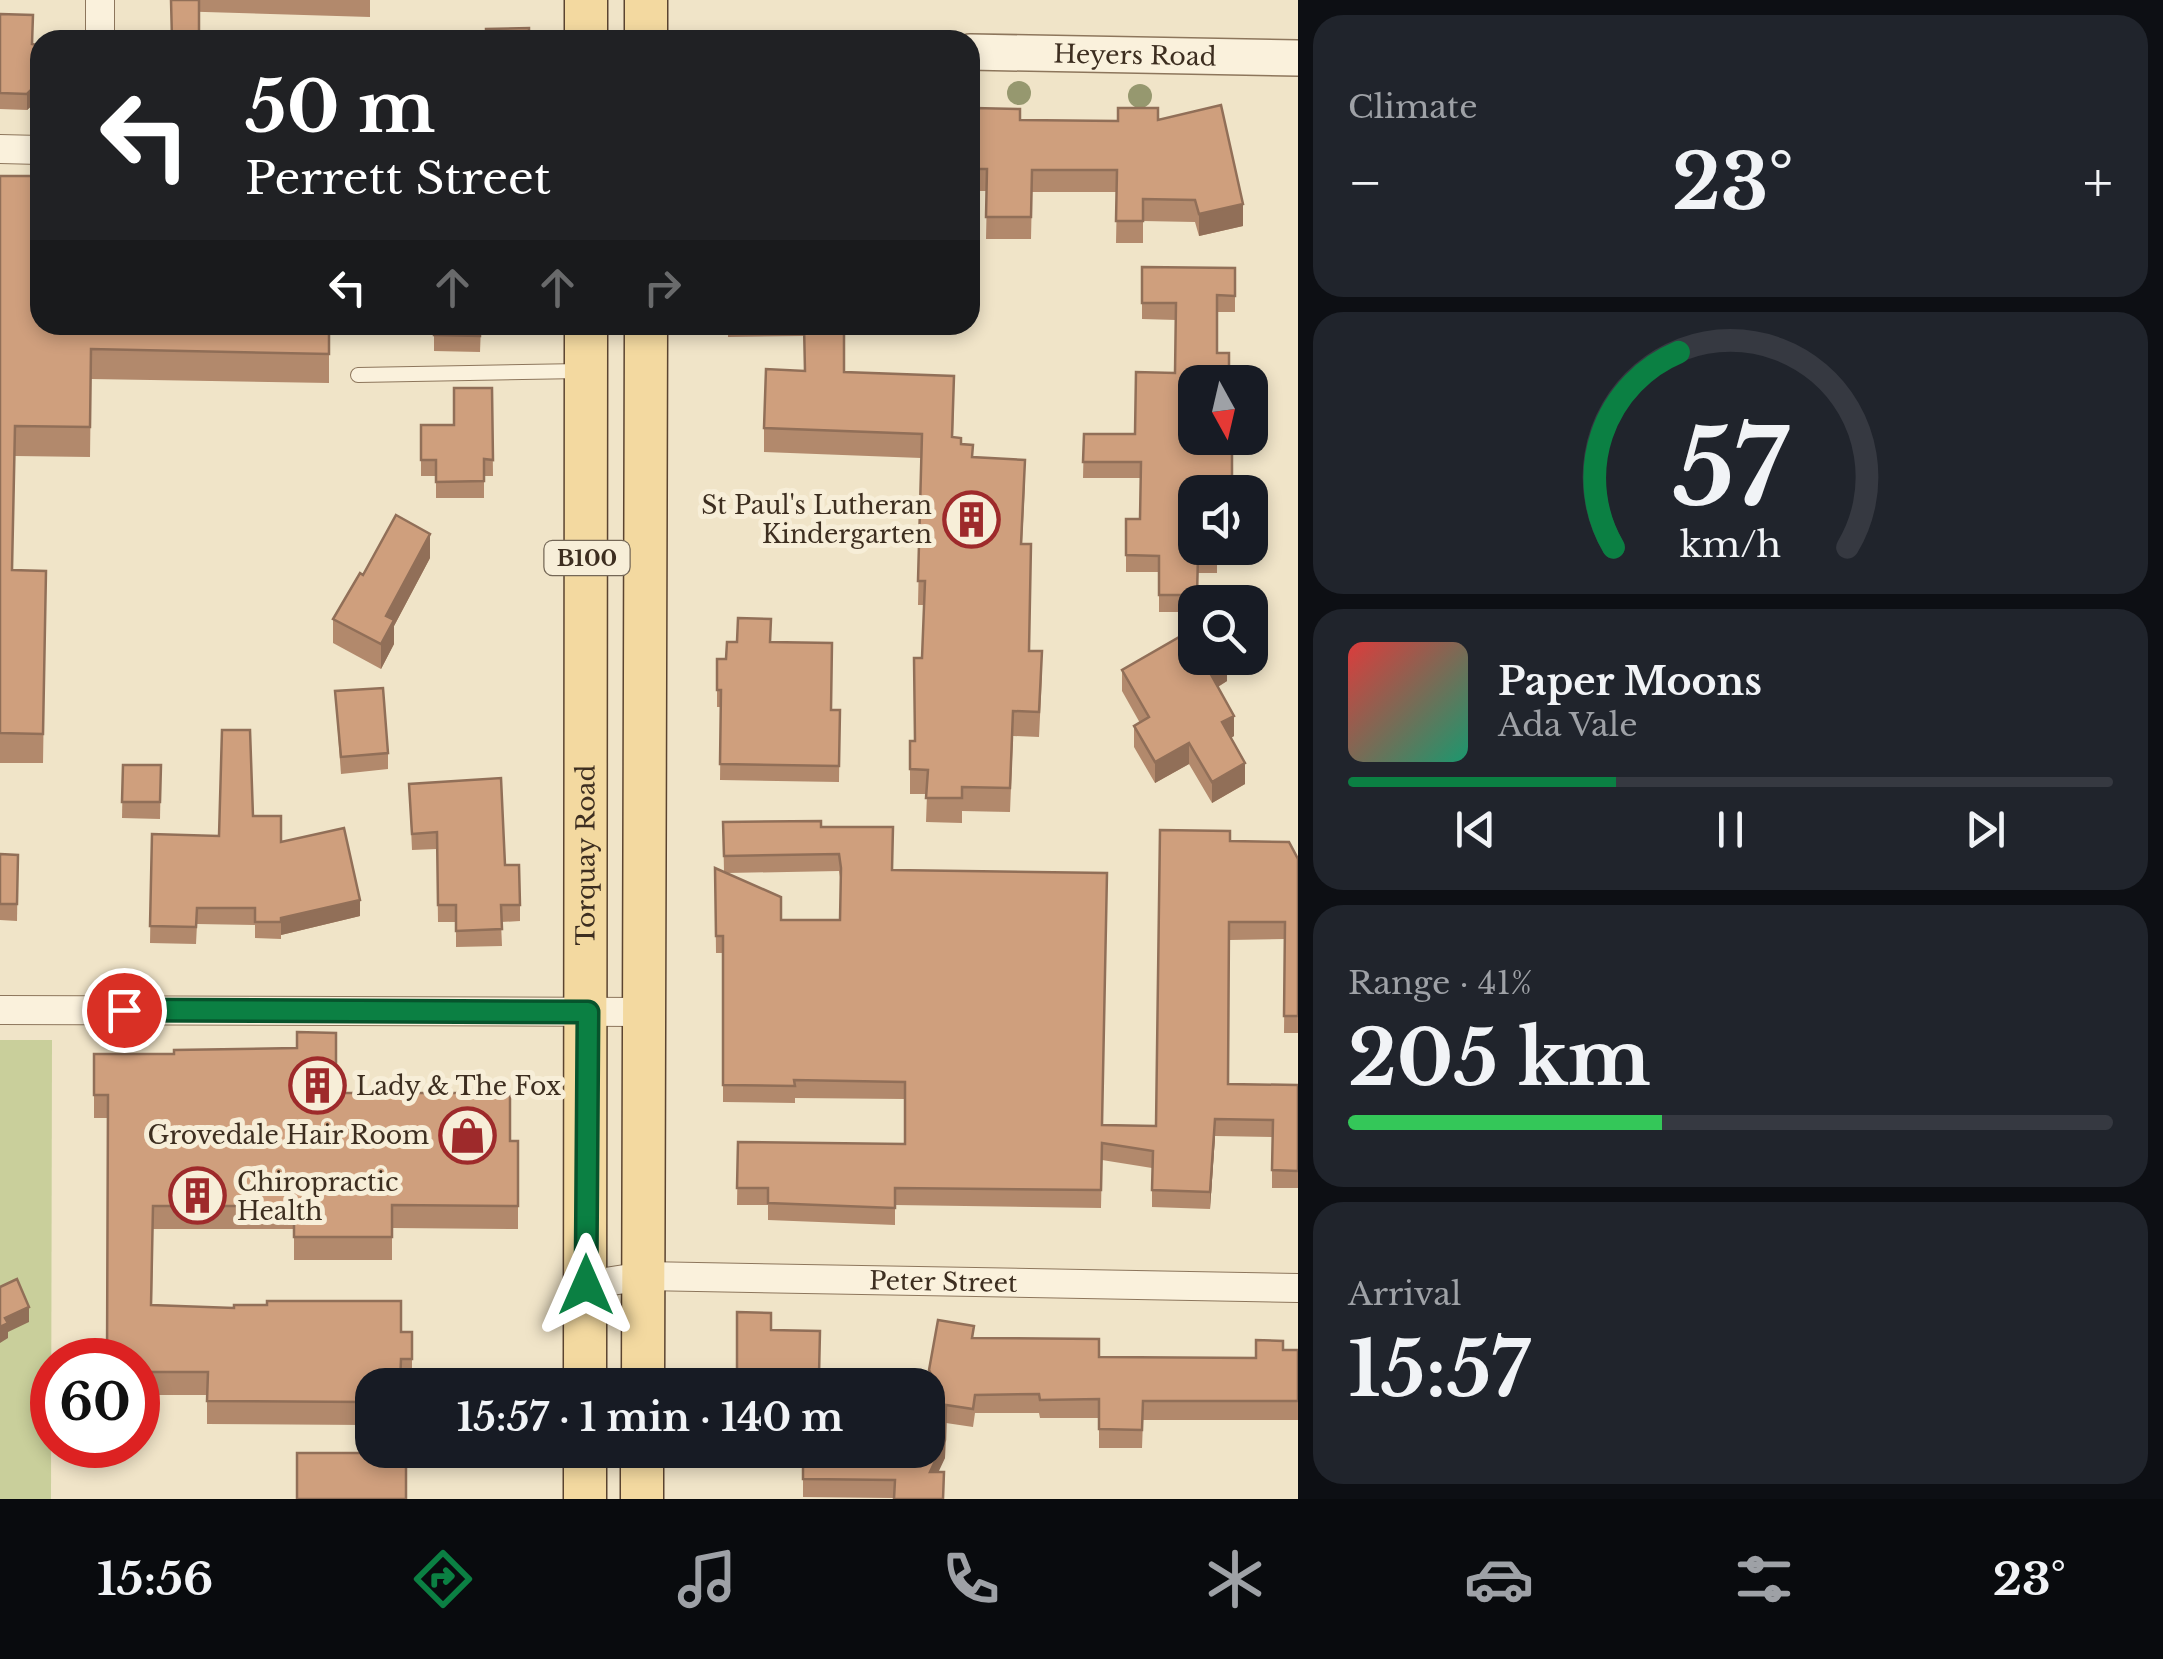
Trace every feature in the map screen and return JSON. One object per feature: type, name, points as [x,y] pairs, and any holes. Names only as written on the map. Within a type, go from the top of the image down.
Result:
[{"type":"main road","points":[[586,0],[586,30]]},
{"type":"main road","points":[[646,0],[646,30]]},
{"type":"main road","name":"Torquay Road","points":[[586,335],[586,1368]]},
{"type":"main road","name":"B100","points":[[643,1368],[646,335]]},
{"type":"main road","points":[[585,1468],[585,1499]]},
{"type":"main road","points":[[642,1468],[642,1499]]},
{"type":"street","points":[[100,0],[100,30]]},
{"type":"street","name":"Heyers Road","points":[[980,52],[1298,58]]},
{"type":"street","points":[[0,150],[30,150]]},
{"type":"street","points":[[0,1010],[645,1012]]},
{"type":"street","name":"Peter Street","points":[[586,1285],[644,1276],[1298,1288]]},
{"type":"lane","points":[[358,375],[586,371]]},
{"type":"green space","points":[[0,1040],[52,1040],[51,1338],[30,1338],[30,1468],[51,1468],[51,1499],[0,1499]]},
{"type":"building","points":[[171,0],[199,0],[199,30],[172,30]]},
{"type":"building","points":[[0,14],[33,15],[30,91],[0,93]]},
{"type":"building","points":[[529,28],[529,30],[486,30]]},
{"type":"building","points":[[1221,105],[1243,204],[1199,214],[1195,200],[1143,199],[1143,221],[1116,221],[1117,170],[1032,170],[1031,217],[986,217],[987,169],[980,169],[980,108],[1020,109],[1020,120],[1118,121],[1118,108],[1158,108],[1158,120]]},
{"type":"building","points":[[0,176],[30,176],[30,335],[329,335],[329,354],[91,349],[90,427],[15,426],[12,570],[46,571],[43,734],[0,733]]},
{"type":"building","points":[[1142,267],[1235,268],[1235,296],[1217,295],[1217,353],[1229,353],[1229,365],[1178,365],[1178,455],[1232,455],[1232,475],[1178,475],[1178,565],[1198,565],[1197,585],[1178,585],[1178,595],[1159,595],[1159,556],[1126,555],[1126,519],[1140,519],[1141,462],[1083,462],[1084,434],[1135,434],[1136,372],[1175,373],[1176,303],[1142,303]]},
{"type":"building","points":[[804,335],[844,335],[844,372],[954,376],[952,437],[961,438],[961,444],[973,445],[972,457],[1025,460],[1021,544],[1031,544],[1029,651],[1042,651],[1039,712],[1013,711],[1010,788],[962,787],[962,798],[926,798],[928,770],[910,769],[910,741],[915,741],[914,658],[922,658],[925,581],[918,581],[922,434],[764,428],[766,369],[805,371]]},
{"type":"building","points":[[454,388],[492,388],[493,460],[484,459],[484,481],[436,482],[436,460],[421,460],[421,425],[454,425]]},
{"type":"building","points":[[396,515],[430,534],[386,616],[394,620],[381,644],[333,619]]},
{"type":"building","points":[[738,618],[771,619],[770,642],[832,643],[831,710],[840,710],[839,766],[720,764],[721,690],[717,690],[717,659],[726,659],[727,642],[737,642]]},
{"type":"building","points":[[1178,638],[1178,675],[1211,675],[1234,716],[1222,722],[1245,763],[1212,782],[1189,743],[1155,762],[1134,726],[1149,717],[1122,670]]},
{"type":"building","points":[[383,688],[388,753],[341,757],[335,691]]},
{"type":"building","points":[[222,730],[250,730],[253,816],[281,816],[281,842],[344,828],[360,900],[281,918],[281,922],[255,922],[255,908],[197,908],[196,927],[150,926],[152,834],[219,836]]},
{"type":"building","points":[[123,765],[161,765],[160,802],[122,802]]},
{"type":"building","points":[[501,778],[505,865],[519,865],[520,905],[501,905],[502,929],[456,931],[456,905],[438,905],[437,832],[412,834],[409,784]]},
{"type":"building","points":[[821,821],[821,827],[893,827],[892,870],[1107,873],[1102,1125],[1156,1126],[1160,830],[1230,831],[1230,841],[1289,842],[1298,859],[1298,1016],[1284,1016],[1285,922],[1229,922],[1228,1084],[1298,1085],[1298,1171],[1272,1170],[1273,1120],[1215,1119],[1210,1192],[1152,1190],[1153,1151],[1102,1143],[1101,1190],[895,1188],[895,1208],[768,1203],[768,1188],[737,1188],[738,1142],[905,1144],[905,1082],[794,1080],[795,1086],[723,1085],[723,936],[716,936],[715,868],[781,897],[781,920],[840,920],[841,868],[839,854],[724,856],[723,822]]},
{"type":"building","points":[[0,854],[18,855],[17,904],[0,904]]},
{"type":"building","points":[[297,1032],[336,1033],[336,1093],[510,1093],[510,1141],[518,1141],[518,1206],[392,1205],[392,1237],[294,1237],[294,1206],[153,1206],[151,1305],[234,1308],[267,1305],[267,1301],[401,1301],[401,1332],[412,1332],[412,1359],[401,1359],[401,1368],[355,1368],[355,1402],[207,1401],[208,1372],[160,1372],[160,1338],[107,1338],[108,1095],[94,1095],[94,1054],[297,1048]]},
{"type":"building","points":[[17,1279],[29,1307],[5,1318],[8,1323],[0,1327],[0,1287]]},
{"type":"building","points":[[737,1312],[771,1313],[771,1330],[820,1331],[819,1368],[737,1368]]},
{"type":"building","points":[[938,1320],[974,1326],[972,1338],[1099,1339],[1099,1357],[1256,1358],[1256,1340],[1283,1341],[1283,1350],[1298,1350],[1298,1401],[1143,1401],[1142,1430],[1099,1429],[1099,1399],[1040,1400],[1039,1394],[975,1395],[973,1409],[946,1405],[945,1440],[945,1368],[929,1368]]},
{"type":"building","points":[[297,1453],[355,1453],[355,1468],[406,1468],[406,1499],[297,1499]]},
{"type":"building","points":[[803,1468],[932,1468],[930,1472],[944,1472],[943,1499],[894,1499],[895,1480],[803,1479]]},
{"type":"place","name":"St Paul's Lutheran Kindergarten","points":[[971,519]]},
{"type":"place","name":"Lady & The Fox","points":[[317,1086]]},
{"type":"place","name":"Grovedale Hair Room","points":[[468,1135]]},
{"type":"place","name":"Chiropractic Health","points":[[198,1196]]},
{"type":"route","points":[[124,1010],[588,1012],[586,1285]]}]
